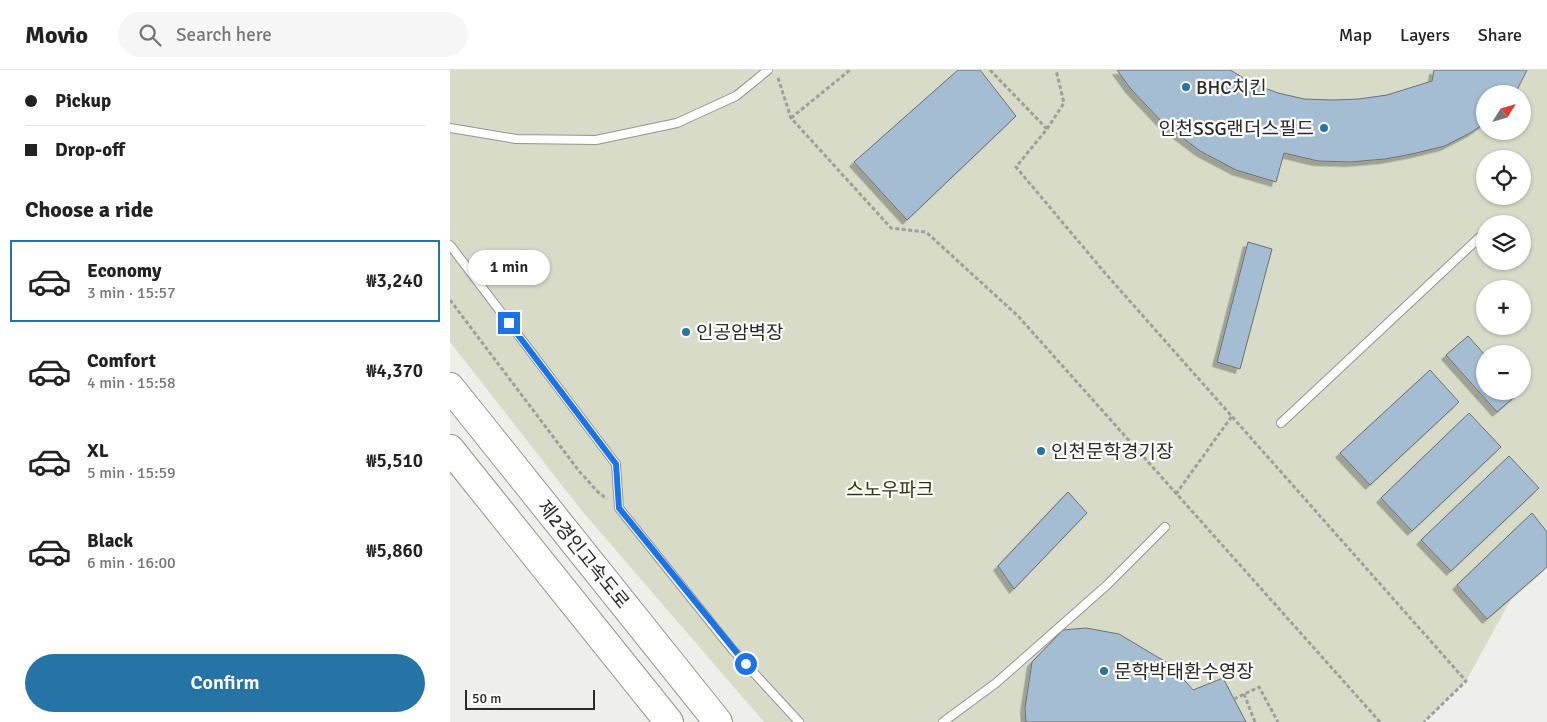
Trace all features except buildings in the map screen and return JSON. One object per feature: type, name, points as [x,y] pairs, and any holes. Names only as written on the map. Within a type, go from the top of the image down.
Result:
[{"type":"highway","name":"제2경인고속도로","points":[[450,386],[718,722]]},
{"type":"highway","name":"제2경인고속도로","points":[[450,449],[668,722]]},
{"type":"lane","points":[[450,128],[516,139],[596,140],[677,123],[736,96],[768,70]]},
{"type":"lane","points":[[1281,423],[1476,241]]},
{"type":"lane","points":[[450,245],[616,464],[620,510],[732,649],[799,722]]},
{"type":"lane","points":[[944,722],[996,683],[1107,585],[1166,526]]},
{"type":"path","points":[[775,70],[791,118],[891,228],[926,232],[1018,316],[1380,722]]},
{"type":"path","points":[[791,118],[850,70]]},
{"type":"path","points":[[990,70],[1047,129]]},
{"type":"path","points":[[1056,70],[1064,103],[1047,129],[1016,167],[1105,273],[1466,681],[1424,722]]},
{"type":"path","points":[[450,300],[579,471],[598,492],[620,510]]},
{"type":"path","points":[[1176,494],[1232,416]]},
{"type":"path","points":[[1234,699],[1259,687],[1278,722]]},
{"type":"path","points":[[1244,694],[1255,722]]},
{"type":"green space","name":"인천문학경기장","points":[[450,70],[1547,70],[1547,534],[1466,681],[1424,722],[764,722],[582,511],[450,342]]},
{"type":"place","name":"BHC치킨","points":[[1186,87]]},
{"type":"place","name":"인천SSG랜더스필드","points":[[1324,128]]},
{"type":"place","name":"인공암벽장","points":[[686,332]]},
{"type":"place","name":"인천문학경기장","points":[[1041,451]]},
{"type":"place","name":"문학박태환수영장","points":[[1104,671]]},
{"type":"route","points":[[509,323],[616,464],[619,508],[746,664]]},
{"type":"park label","name":"스노우파크","points":[[890,489]]}]
